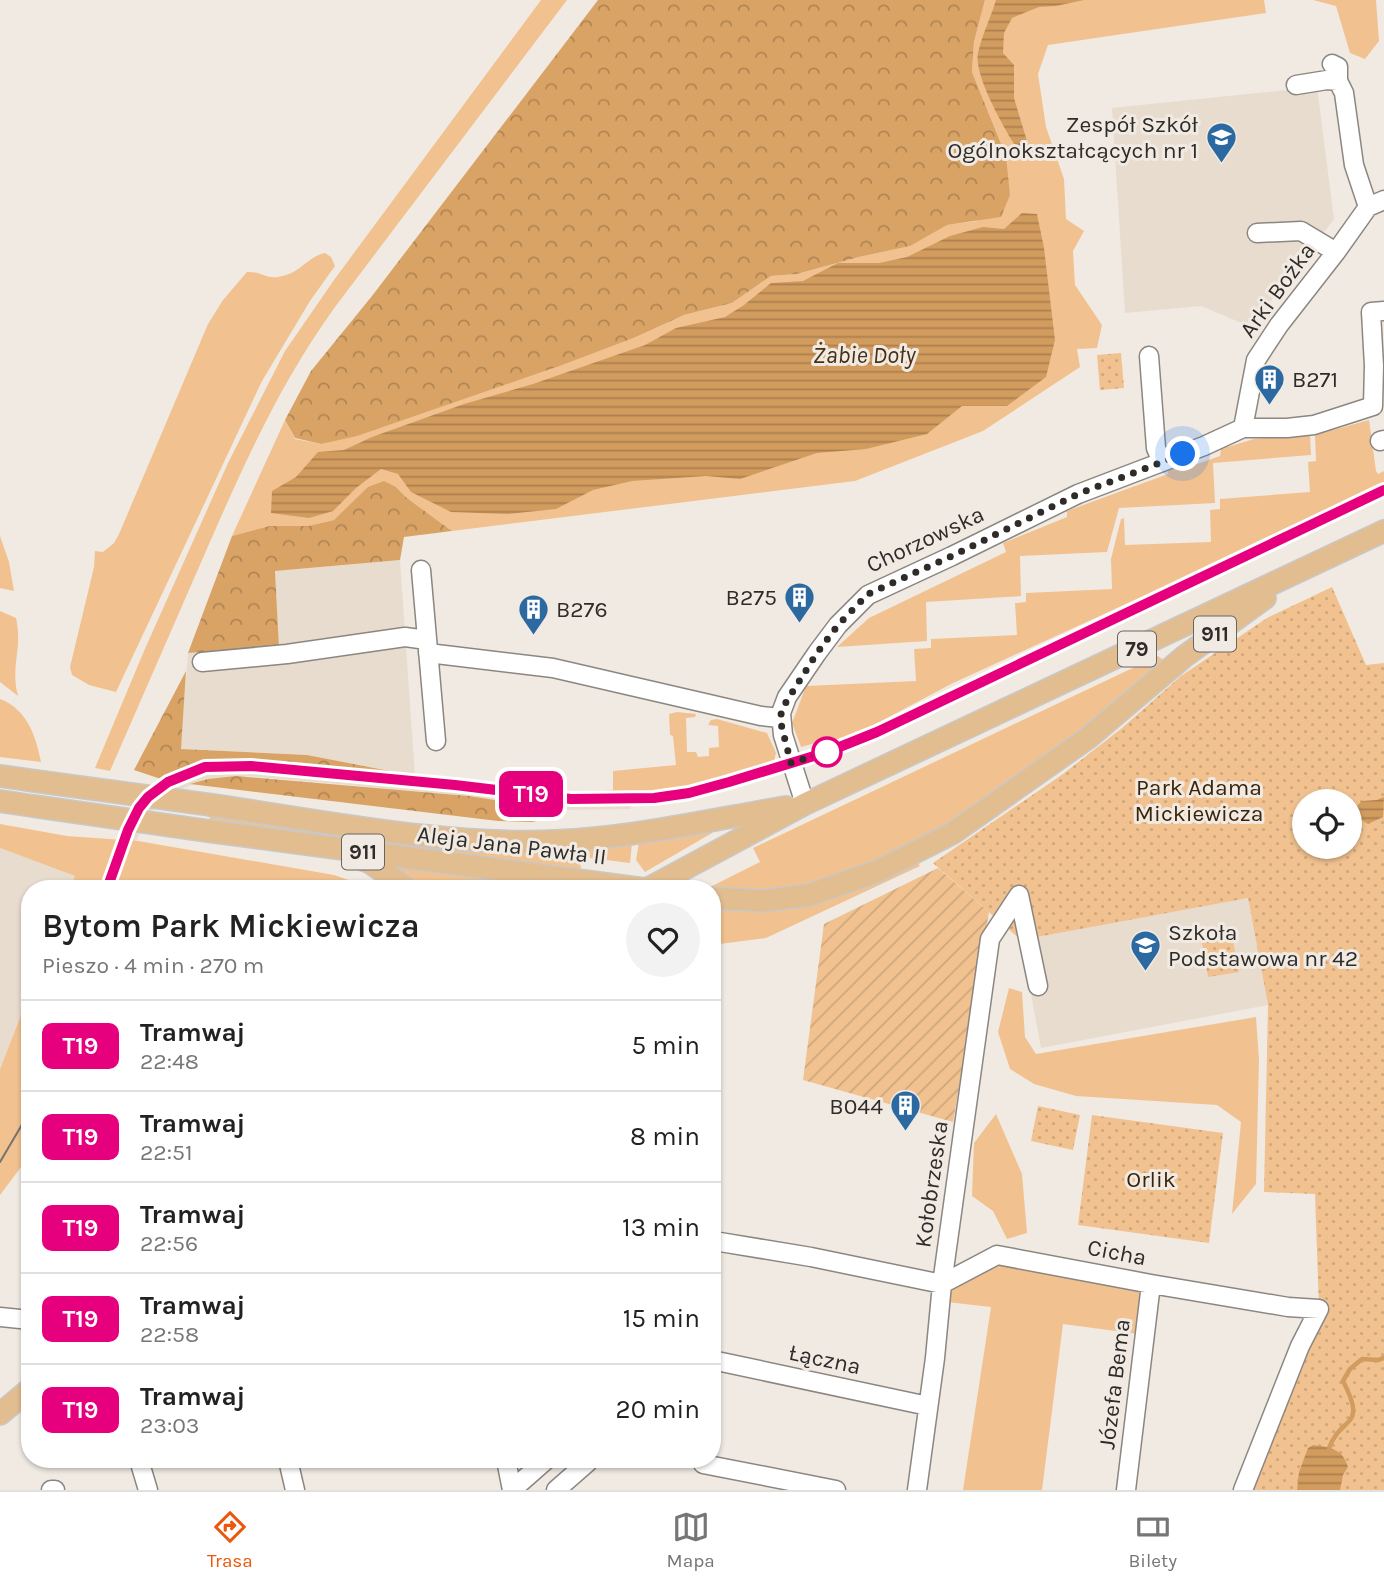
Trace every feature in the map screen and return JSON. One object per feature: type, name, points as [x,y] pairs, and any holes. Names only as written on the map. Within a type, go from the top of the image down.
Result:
[{"type":"main road","name":"79","points":[[661,880],[805,804],[1384,531]]},
{"type":"main road","name":"911","points":[[721,899],[763,901],[808,895],[888,866],[953,833],[1079,745],[1185,656],[1300,572]]},
{"type":"main road","name":"Aleja Jana Pawła II","points":[[0,776],[410,833],[496,841],[541,842],[609,837],[805,804]]},
{"type":"main road","name":"Aleja Jana Pawła II","points":[[0,802],[576,880]]},
{"type":"main road","points":[[332,848],[369,862],[395,880]]},
{"type":"main road","points":[[0,1414],[21,1396]]},
{"type":"street","points":[[1296,85],[1327,80],[1335,73],[1343,93],[1354,165],[1376,204]]},
{"type":"street","name":"Arki Bożka","points":[[1243,428],[1256,360],[1279,325],[1376,204]]},
{"type":"street","points":[[1256,233],[1301,231],[1336,252]]},
{"type":"street","points":[[1243,428],[1314,425],[1373,406],[1371,312],[1384,311]]},
{"type":"street","points":[[1149,356],[1156,448],[1162,462]]},
{"type":"street","name":"Chorzowska","points":[[780,718],[787,697],[817,653],[838,625],[868,594],[1078,494],[1243,428]]},
{"type":"street","points":[[421,570],[436,741]]},
{"type":"street","points":[[201,662],[287,654],[405,637],[427,646],[553,668],[727,709],[780,718],[787,750],[805,804]]},
{"type":"street","name":"Kołobrzeska","points":[[917,1490],[942,1284],[990,939],[1019,895],[1038,986]]},
{"type":"street","points":[[721,1242],[811,1257],[942,1284]]},
{"type":"street","name":"Cicha","points":[[942,1284],[997,1255],[1151,1284],[1319,1310],[1300,1346],[1243,1490]]},
{"type":"street","name":"Józefa Bema","points":[[1126,1490],[1151,1284]]},
{"type":"street","points":[[0,1317],[21,1320]]},
{"type":"street","name":"Łączna","points":[[721,1362],[928,1406]]},
{"type":"street","points":[[141,1468],[148,1490]]},
{"type":"street","points":[[290,1468],[295,1490]]},
{"type":"street","points":[[508,1468],[511,1486],[521,1482],[537,1468]]},
{"type":"street","points":[[556,1490],[581,1468]]},
{"type":"street","points":[[721,1468],[836,1490]]},
{"type":"shaded area","name":"Zespół Szkół Ogólnokształcących nr 1","points":[[1317,87],[1334,219],[1251,327],[1201,306],[1125,313],[1112,108]]},
{"type":"shaded area","points":[[400,560],[415,776],[561,795],[631,795],[631,809],[570,810],[469,796],[248,776],[198,782],[177,791],[157,805],[142,826],[122,880],[105,880],[120,835],[132,811],[156,785],[193,766],[236,761],[405,775],[307,755],[180,749],[188,653],[279,646],[275,571]]},
{"type":"shaded area","points":[[0,848],[75,876],[73,880],[21,880],[21,1015],[0,1069]]},
{"type":"shaded area","name":"Szkoła Podstawowa nr 42","points":[[1248,897],[1268,1005],[1041,1048],[1021,940]]},
{"type":"green space","points":[[541,0],[567,0],[335,307],[297,365],[234,488],[110,771],[95,768],[228,463],[285,351],[334,280]]},
{"type":"green space","points":[[598,0],[985,0],[974,42],[972,72],[1006,156],[1010,195],[1001,217],[947,225],[910,246],[797,274],[771,276],[732,303],[684,315],[636,337],[562,365],[357,436],[321,444],[295,438],[285,420],[311,371],[372,296]]},
{"type":"green space","name":"Żabie Doły","points":[[985,0],[1264,0],[1266,13],[1048,45],[1038,74],[1046,127],[1064,179],[1066,219],[1084,231],[1073,251],[1075,285],[1102,325],[1097,348],[1077,349],[1080,367],[983,431],[855,481],[452,531],[396,487],[350,507],[334,520],[308,526],[269,526],[232,536],[285,420],[295,439],[321,444],[636,337],[684,315],[732,303],[771,276],[797,274],[909,246],[946,225],[977,221],[1006,156],[972,72],[974,42]]},
{"type":"green space","points":[[1313,0],[1376,0],[1379,41],[1365,59],[1350,53],[1336,6]]},
{"type":"green space","points":[[325,253],[331,257],[335,266],[310,301],[262,381],[116,692],[89,685],[72,675],[70,667],[94,567],[95,551],[103,552],[114,543],[119,534],[208,324],[223,300],[247,272],[280,277]]},
{"type":"green space","points":[[1121,353],[1124,388],[1100,390],[1097,355]]},
{"type":"green space","points":[[1369,420],[1376,471],[1378,474],[1384,471],[1384,486],[951,684],[872,726],[832,742],[830,739],[801,747],[792,723],[806,686],[916,681],[914,649],[931,648],[931,639],[1017,635],[1015,603],[1026,602],[1026,593],[1112,589],[1111,559],[1121,519],[1124,518],[1125,545],[1211,542],[1210,510],[1220,509],[1220,499],[1310,492],[1308,462],[1316,461],[1315,435]]},
{"type":"green space","points":[[1310,435],[1311,455],[1213,463],[1215,503],[1119,508],[1107,552],[1020,556],[1021,596],[926,602],[927,641],[837,647],[869,618],[1006,552],[1003,543],[1067,517],[1067,511],[1168,474],[1167,469],[1178,466],[1180,470],[1220,456],[1221,449],[1254,439]]},
{"type":"green space","points":[[384,481],[396,487],[452,531],[404,537],[400,560],[275,571],[279,647],[188,653],[232,536],[269,526],[308,526],[334,520],[368,487]]},
{"type":"green space","points":[[0,536],[9,562],[14,591],[0,588]]},
{"type":"green space","name":"Park Adama Mickiewicza","points":[[1332,587],[1366,665],[1384,663],[1384,1490],[1243,1490],[1319,1309],[1315,1194],[1264,1192],[1268,1005],[1248,898],[1021,940],[933,863],[1063,774],[1122,728],[1181,676],[1267,618]]},
{"type":"green space","points":[[0,611],[16,618],[18,639],[15,676],[18,696],[0,682]]},
{"type":"green space","points":[[1158,656],[1162,659],[1162,662],[1095,722],[952,824],[895,854],[826,882],[781,891],[721,890],[721,882],[760,862],[753,848]]},
{"type":"green space","points":[[186,671],[181,749],[307,755],[415,776],[223,761],[193,766],[164,780],[134,770]]},
{"type":"green space","points":[[0,699],[24,716],[41,762],[0,757]]},
{"type":"green space","points":[[669,714],[696,714],[695,717],[686,718],[687,752],[696,752],[698,757],[709,756],[709,748],[719,747],[718,726],[708,725],[711,720],[717,719],[767,733],[776,753],[773,765],[669,793],[561,795],[613,790],[613,771],[676,765]]},
{"type":"green space","points":[[236,776],[469,796],[549,808],[549,818],[532,822],[498,821],[190,784]]},
{"type":"green space","points":[[210,814],[632,843],[630,863],[590,858],[589,850],[580,851],[581,871],[209,822]]},
{"type":"green space","points":[[0,824],[67,836],[138,841],[334,875],[349,880],[73,880],[75,876],[0,848]]},
{"type":"green space","points":[[714,830],[645,872],[636,860],[639,842]]},
{"type":"green space","points":[[917,862],[920,866],[766,938],[721,944],[721,906],[810,904],[841,896]]},
{"type":"green space","points":[[395,866],[504,880],[410,880]]},
{"type":"green space","points":[[938,868],[989,912],[953,1122],[803,1080],[824,924]]},
{"type":"green space","points":[[1231,931],[1239,972],[1208,977],[1201,937]]},
{"type":"green space","points":[[1009,988],[1022,992],[1025,1037],[1036,1054],[1256,1017],[1259,1060],[1256,1184],[1232,1214],[1241,1122],[1217,1105],[1076,1096],[1034,1084],[1010,1069],[998,1032]]},
{"type":"green space","points":[[21,1015],[21,1167],[0,1195],[0,1069]]},
{"type":"green space","points":[[1038,1106],[1080,1115],[1073,1150],[1031,1141]]},
{"type":"green space","points":[[996,1114],[1022,1174],[1027,1233],[1007,1239],[993,1211],[972,1196],[974,1143]]},
{"type":"green space","name":"Orlik","points":[[1092,1115],[1223,1133],[1209,1243],[1078,1225]]},
{"type":"green space","points":[[998,1262],[1144,1289],[1138,1334],[1063,1324],[1042,1490],[963,1490],[991,1307],[947,1302],[950,1273]]},
{"type":"water","points":[[996,0],[1084,0],[1039,7],[1012,18],[1004,33],[1003,53],[1014,65],[1014,98],[1030,151],[1020,153],[992,104],[978,63],[980,46]]},
{"type":"water","name":"Żabie Doły","points":[[1022,213],[1037,214],[1044,248],[1055,340],[1046,377],[1007,406],[962,406],[927,434],[866,449],[817,453],[740,479],[706,476],[632,481],[593,490],[556,509],[508,514],[451,512],[411,492],[398,474],[381,469],[356,488],[333,511],[309,518],[271,513],[272,491],[296,477],[318,452],[344,450],[372,437],[464,404],[533,384],[645,345],[676,328],[725,317],[771,283],[803,281],[838,263],[879,263],[907,257],[950,236],[983,227],[1004,229]]},
{"type":"water","points":[[1384,797],[1383,817],[1368,824],[1362,820],[1362,801]]},
{"type":"water","points":[[1313,1445],[1335,1450],[1346,1461],[1348,1467],[1340,1490],[1297,1490],[1299,1472],[1308,1448]]},
{"type":"waterway","points":[[1329,1448],[1353,1415],[1350,1396],[1343,1381],[1350,1369],[1362,1359],[1384,1358]]},
{"type":"tram line","points":[[110,880],[139,808],[168,782],[205,767],[251,767],[455,785],[571,799],[654,798],[710,788],[827,752],[877,732],[1384,490]]},
{"type":"tram line","name":"T19","points":[[110,880],[133,818],[148,797],[176,778],[214,766],[251,766],[571,799],[594,799],[674,796],[810,758],[877,732],[1384,490]]},
{"type":"tram line","points":[[0,1162],[21,1126]]},
{"type":"place","name":"Zespół Szkół Ogólnokształcących nr 1","points":[[1221,164]]},
{"type":"place","name":"B271","points":[[1269,406]]},
{"type":"place","name":"B275","points":[[800,624]]},
{"type":"place","name":"B276","points":[[533,636]]},
{"type":"place","name":"Szkoła Podstawowa nr 42","points":[[1145,972]]},
{"type":"place","name":"B044","points":[[906,1133]]},
{"type":"route","points":[[827,752],[791,763],[783,735],[781,713],[787,697],[817,653],[838,625],[868,594],[1078,494],[1183,454]]}]
